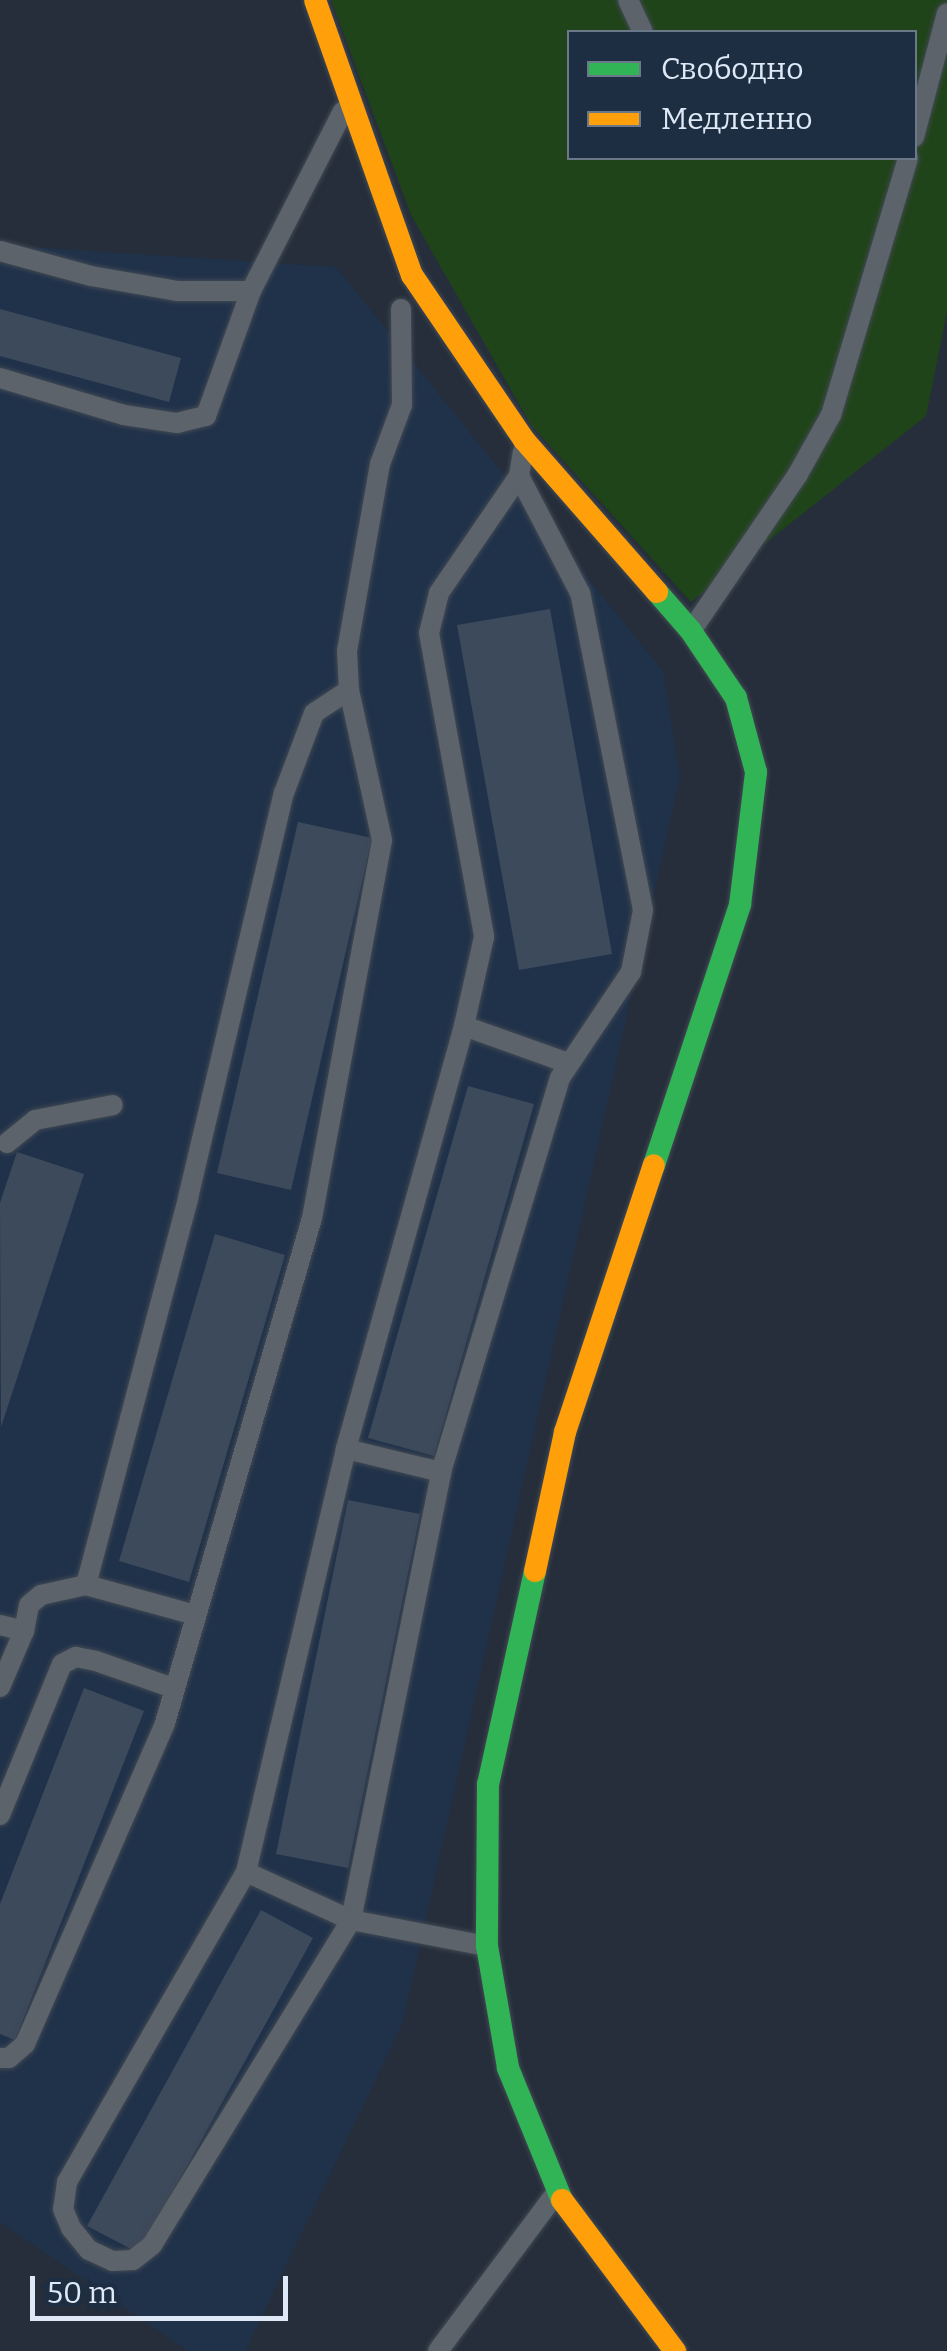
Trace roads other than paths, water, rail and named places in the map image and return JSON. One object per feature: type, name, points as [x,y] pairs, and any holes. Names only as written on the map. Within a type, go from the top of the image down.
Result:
[{"type":"street","points":[[315,0],[412,275],[524,440],[691,630],[736,698],[756,772],[740,905],[564,1432],[488,1784],[487,1946],[508,2068],[556,2192],[675,2351]]},
{"type":"lane","points":[[628,0],[642,30]]},
{"type":"lane","points":[[918,113],[947,13]]},
{"type":"lane","points":[[0,378],[124,414],[193,422],[206,416],[251,291],[351,96]]},
{"type":"lane","points":[[691,630],[798,474],[831,416],[907,160]]},
{"type":"lane","points":[[0,251],[91,276],[178,291],[251,291]]},
{"type":"lane","points":[[0,2058],[8,2058],[25,2044],[165,1723],[312,1218],[382,840],[349,690],[347,651],[380,464],[402,404],[402,308]]},
{"type":"lane","points":[[519,476],[580,593],[644,910],[632,972],[568,1064],[441,1472],[351,1920],[152,2245],[133,2260],[113,2260],[90,2250],[70,2228],[63,2209],[66,2182],[246,1872],[346,1449],[464,1026],[484,937],[430,633],[439,592],[519,476],[524,440]]},
{"type":"lane","points":[[86,1585],[188,1198],[284,793],[314,713],[349,690]]},
{"type":"lane","points":[[464,1026],[568,1064]]},
{"type":"lane","points":[[7,1144],[35,1120],[114,1104]]},
{"type":"lane","points":[[346,1449],[441,1472]]},
{"type":"lane","points":[[0,1686],[24,1631],[29,1605],[41,1595],[86,1585],[196,1615]]},
{"type":"lane","points":[[0,1625],[24,1631]]},
{"type":"lane","points":[[0,1815],[62,1664],[76,1657],[96,1661],[174,1688]]},
{"type":"lane","points":[[246,1872],[351,1920],[487,1946]]},
{"type":"lane","points":[[438,2351],[556,2192]]}]
